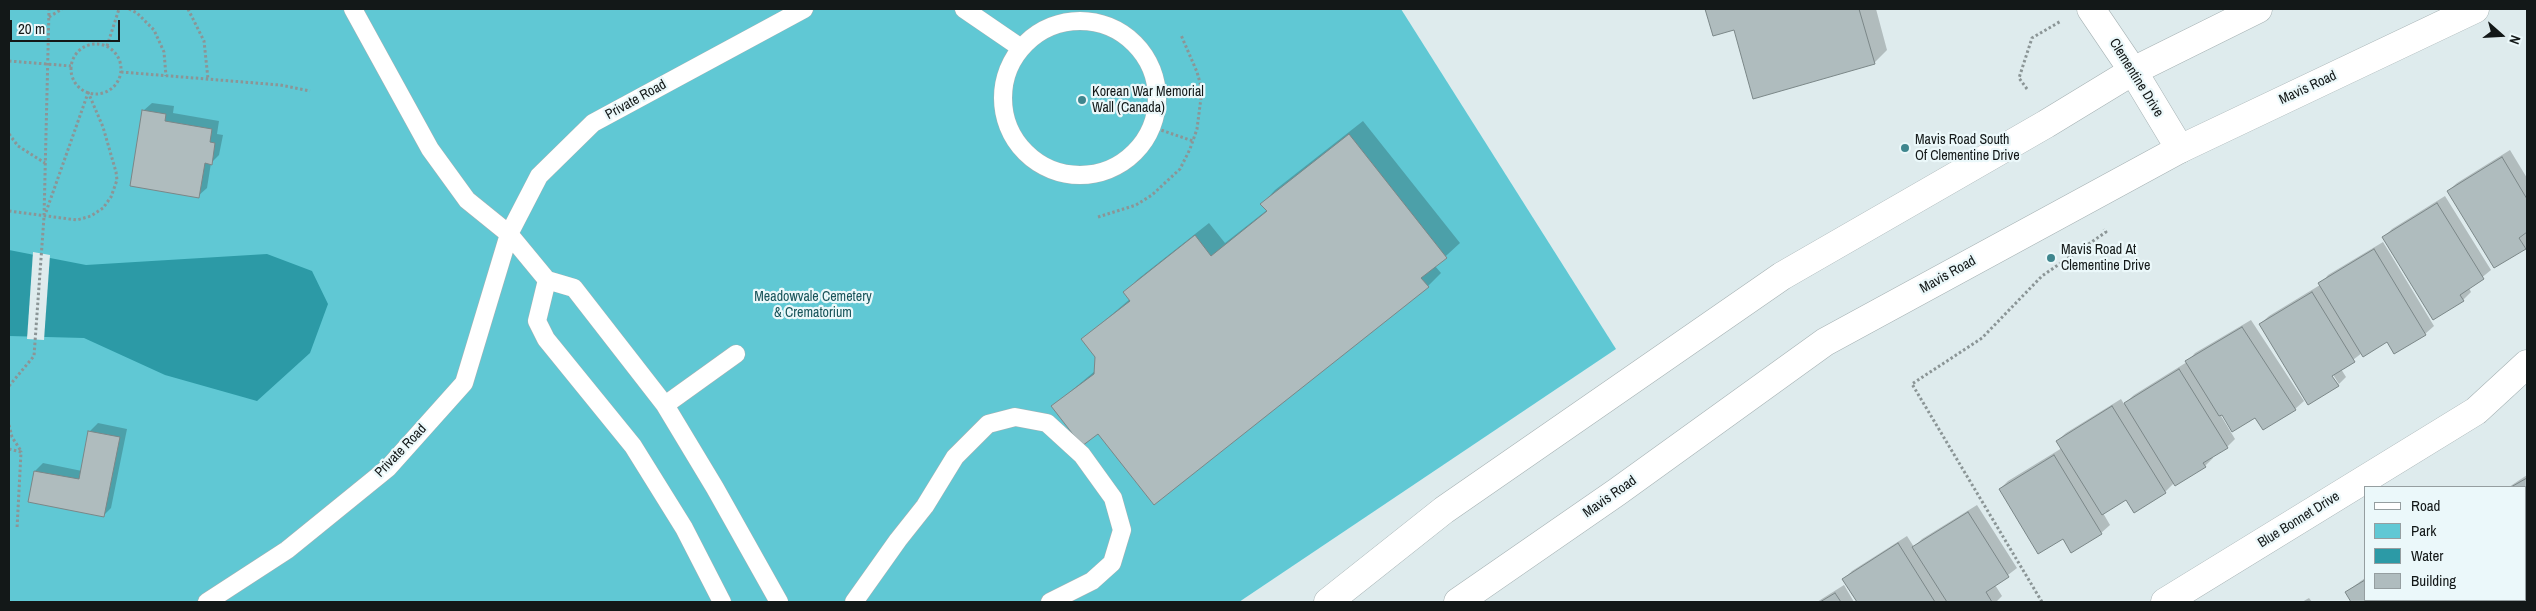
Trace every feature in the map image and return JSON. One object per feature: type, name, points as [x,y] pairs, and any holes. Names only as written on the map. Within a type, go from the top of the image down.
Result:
[{"type":"main road","name":"Clementine Drive","points":[[2091,9],[2133,70],[2180,149]]},
{"type":"main road","points":[[1328,602],[1444,510],[1782,276],[2046,124],[2133,70],[2258,9]]},
{"type":"main road","name":"Mavis Road","points":[[1458,602],[1617,492],[1825,342],[2180,149],[2475,9]]},
{"type":"main road","name":"Blue Bonnet Drive","points":[[2165,602],[2476,411],[2527,364]]},
{"type":"lane","points":[[353,9],[430,149],[467,200],[509,234],[548,280],[574,288],[665,405],[715,488],[779,602]]},
{"type":"lane","name":"Private Road","points":[[206,602],[287,550],[388,468],[464,383],[509,234],[540,176],[593,123],[804,9]]},
{"type":"lane","points":[[964,9],[1020,48]]},
{"type":"lane","points":[[1086,20],[1109,26],[1130,38],[1146,56],[1156,79],[1158,104],[1152,127],[1140,148],[1122,164],[1100,174],[1075,176],[1051,171],[1030,158],[1014,140],[1004,117],[1002,93],[1007,69],[1020,48],[1038,32],[1061,22],[1086,20]]},
{"type":"lane","points":[[548,280],[537,321],[546,339],[633,446],[684,528],[722,602]]},
{"type":"lane","points":[[665,405],[736,354]]},
{"type":"lane","points":[[854,602],[924,506],[955,456],[988,424],[1015,416],[1047,423],[1082,455],[1113,498],[1122,530],[1112,562],[1092,581],[1050,602]]},
{"type":"path","points":[[9,386],[34,356],[44,217],[49,9]]},
{"type":"path","points":[[49,17],[62,9]]},
{"type":"path","points":[[107,46],[119,9]]},
{"type":"path","points":[[129,9],[137,13],[154,30],[164,52],[166,76]]},
{"type":"path","points":[[188,9],[204,41],[208,79]]},
{"type":"path","points":[[2027,89],[2019,78],[2032,38],[2046,30]]},
{"type":"path","points":[[1098,217],[1136,205],[1152,195],[1180,169],[1193,141],[1199,120],[1202,90],[1197,72],[1181,35]]},
{"type":"path","points":[[91,44],[107,46],[118,57],[121,72],[114,86],[108,91],[93,94],[78,87],[74,81],[71,66],[77,52],[91,44]]},
{"type":"path","points":[[9,61],[71,66]]},
{"type":"path","points":[[121,72],[280,85],[310,91]]},
{"type":"path","points":[[44,217],[88,92]]},
{"type":"path","points":[[9,210],[44,217],[77,220],[91,216],[102,208],[116,189],[116,172],[103,127],[88,92]]},
{"type":"path","points":[[1152,127],[1193,141]]},
{"type":"path","points":[[9,134],[18,146],[45,163]]},
{"type":"path","points":[[2042,602],[1912,384],[1982,338],[2042,276],[2106,232],[2104,229]]},
{"type":"path","points":[[9,425],[12,437],[21,452],[16,529]]},
{"type":"path","points":[[9,449],[21,452]]},
{"type":"green space","name":"Meadowvale Cemetery & Crematorium","points":[[9,9],[1401,9],[1616,349],[1239,602],[9,602]]},
{"type":"water","points":[[9,250],[86,265],[267,254],[312,271],[328,304],[310,353],[257,401],[165,375],[84,338],[9,336]]},
{"type":"pier","points":[[33,252],[50,255],[44,340],[27,339]]},
{"type":"building","points":[[1705,9],[1859,9],[1875,64],[1753,99],[1734,30],[1713,36]]},
{"type":"building","points":[[142,110],[166,114],[165,121],[212,129],[210,142],[215,143],[212,165],[205,163],[199,198],[130,186]]},
{"type":"building","points":[[1349,134],[1447,258],[1421,278],[1429,287],[1154,505],[1098,434],[1082,446],[1051,406],[1094,374],[1095,357],[1081,339],[1130,301],[1123,292],[1195,235],[1211,256],[1267,211],[1260,204]]},
{"type":"building","points":[[2502,157],[2527,199],[2527,232],[2519,238],[2526,249],[2494,268],[2447,191]]},
{"type":"building","points":[[2437,203],[2484,279],[2460,295],[2464,301],[2433,320],[2382,237]]},
{"type":"building","points":[[2374,249],[2426,335],[2394,354],[2387,342],[2363,357],[2318,283]]},
{"type":"building","points":[[2312,292],[2355,362],[2332,376],[2339,386],[2308,405],[2259,324]]},
{"type":"building","points":[[2242,327],[2296,410],[2263,430],[2255,418],[2232,432],[2222,415],[2219,416],[2185,361]]},
{"type":"building","points":[[2179,369],[2228,448],[2203,463],[2206,467],[2175,486],[2124,403]]},
{"type":"building","points":[[2112,406],[2166,493],[2134,513],[2126,500],[2102,515],[2056,441]]},
{"type":"building","points":[[88,431],[120,437],[104,517],[28,502],[34,471],[79,479]]},
{"type":"building","points":[[2054,455],[2102,534],[2071,553],[2063,539],[2038,554],[1999,489]]},
{"type":"building","points":[[2527,478],[2526,582],[2526,486],[2513,486]]},
{"type":"building","points":[[1968,512],[2009,577],[1986,592],[1992,602],[1947,602],[1912,547]]},
{"type":"building","points":[[1898,543],[1935,602],[1857,602],[1842,579]]},
{"type":"building","points":[[2364,581],[2364,601],[2425,602],[2351,602],[2345,592]]},
{"type":"building","points":[[1835,593],[1841,602],[1820,602]]},
{"type":"building","points":[[2441,601],[2518,602],[2442,602]]},
{"type":"place","name":"Korean War Memorial Wall (Canada)","points":[[1082,100]]},
{"type":"place","name":"Mavis Road South Of Clementine Drive","points":[[1905,148]]},
{"type":"place","name":"Mavis Road At Clementine Drive","points":[[2051,258]]}]
